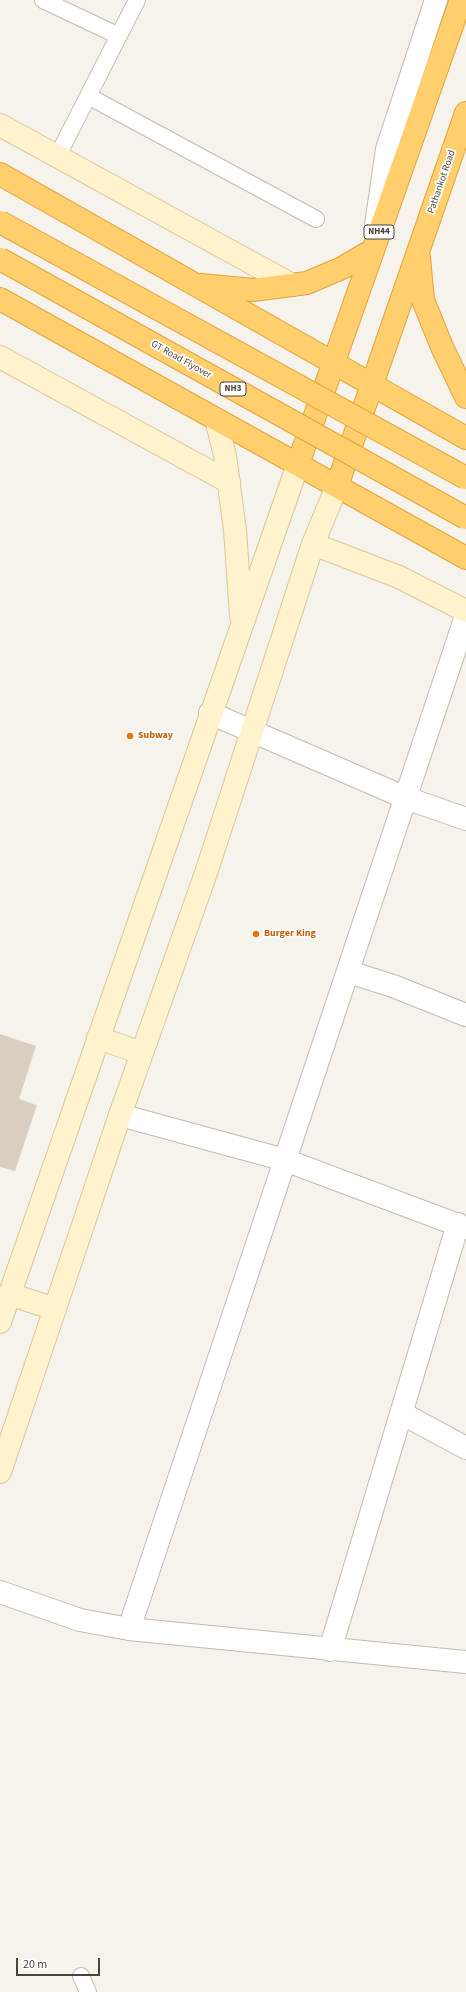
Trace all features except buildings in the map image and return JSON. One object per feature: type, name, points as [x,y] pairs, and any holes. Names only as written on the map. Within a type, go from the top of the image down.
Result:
[{"type":"highway","name":"NH44","points":[[298,464],[461,0]]},
{"type":"highway","name":"Pathankot Road","points":[[337,486],[466,115]]},
{"type":"highway","points":[[0,174],[466,438]]},
{"type":"highway","points":[[0,222],[466,478]]},
{"type":"highway","points":[[194,284],[253,290],[307,283],[342,268],[373,250]]},
{"type":"highway","points":[[418,251],[423,300],[442,347],[466,396]]},
{"type":"highway","name":"GT Road Flyover","points":[[0,260],[466,518]]},
{"type":"highway","points":[[0,299],[466,558]]},
{"type":"main road","points":[[0,125],[292,285]]},
{"type":"main road","points":[[0,357],[229,482]]},
{"type":"main road","points":[[216,419],[225,456],[235,530],[241,625]]},
{"type":"main road","points":[[0,1322],[210,713],[298,464]]},
{"type":"main road","points":[[0,1472],[120,1115],[203,880],[253,732],[313,544],[337,486]]},
{"type":"main road","points":[[313,544],[398,577],[466,611]]},
{"type":"main road","points":[[98,1038],[142,1053]]},
{"type":"main road","points":[[9,1294],[54,1309]]},
{"type":"street","points":[[373,250],[387,149],[436,0]]},
{"type":"street","points":[[129,1629],[349,972],[466,616]]},
{"type":"street","points":[[210,713],[406,798],[466,819]]},
{"type":"street","points":[[349,972],[393,986],[466,1015]]},
{"type":"street","points":[[120,1115],[285,1160],[462,1226],[401,1413],[330,1650]]},
{"type":"street","points":[[401,1413],[466,1448]]},
{"type":"street","points":[[0,1592],[80,1620],[129,1629],[330,1650],[466,1662]]},
{"type":"lane","points":[[43,0],[119,36]]},
{"type":"lane","points":[[57,156],[137,0]]},
{"type":"lane","points":[[88,96],[316,219]]},
{"type":"lane","points":[[81,1976],[88,1992]]},
{"type":"place","name":"Subway","points":[[130,736]]},
{"type":"place","name":"Burger King","points":[[256,934]]}]
